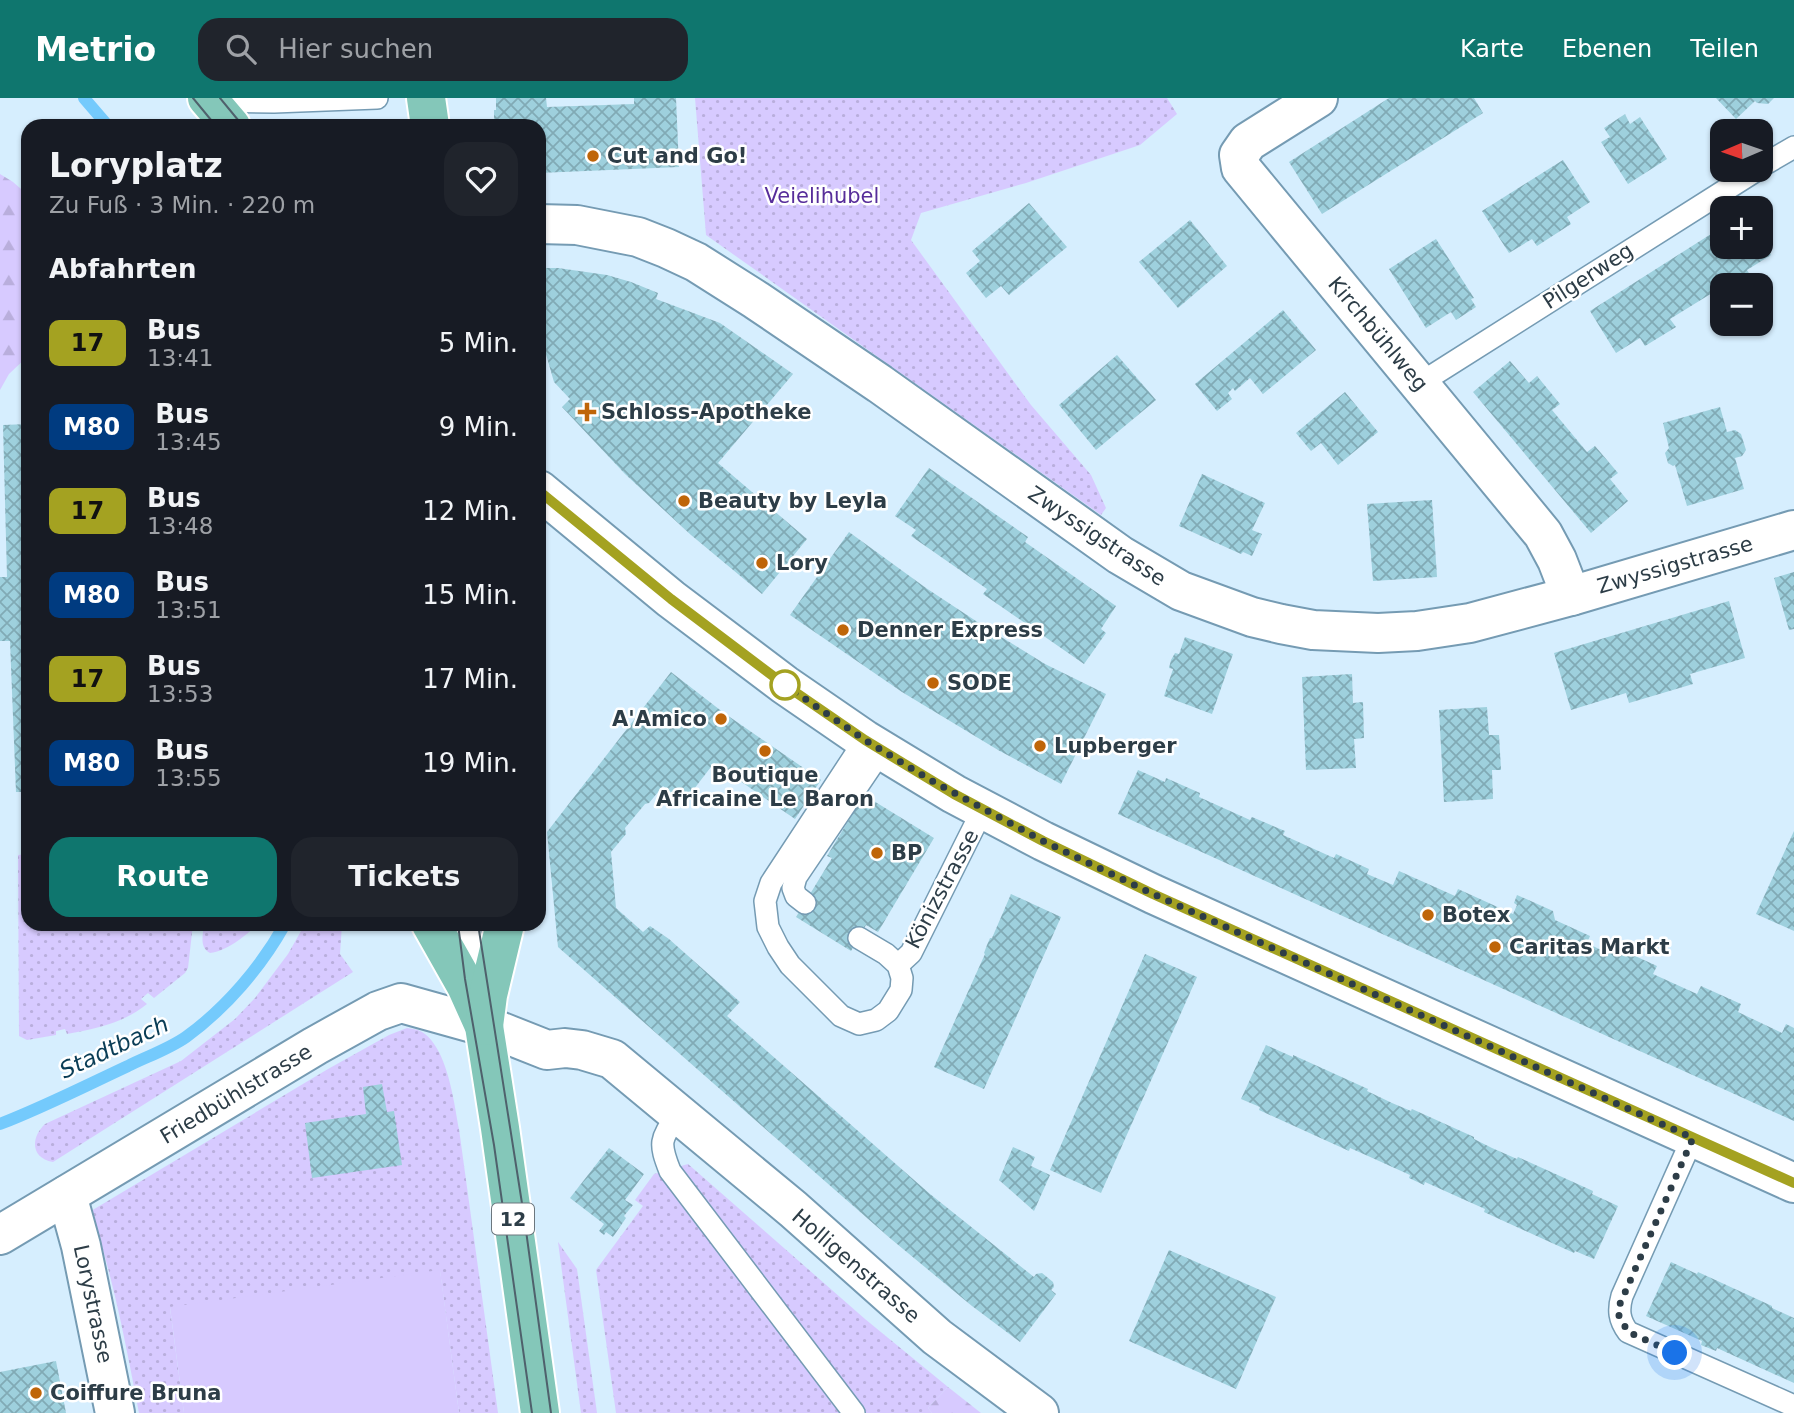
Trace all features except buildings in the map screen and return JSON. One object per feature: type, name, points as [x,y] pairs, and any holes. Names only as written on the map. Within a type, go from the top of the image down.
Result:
[{"type":"main road","points":[[426,98],[429,119]]},
{"type":"main road","name":"12","points":[[435,931],[466,986],[484,1026],[540,1413]]},
{"type":"main road","name":"12","points":[[484,1026],[488,995],[503,931]]},
{"type":"street","name":"Kirchbühlweg","points":[[1318,98],[1248,142],[1239,155],[1241,168],[1543,534],[1571,596]]},
{"type":"street","name":"Zwyssigstrasse","points":[[546,225],[577,225],[638,237],[696,262],[880,384],[1121,555],[1181,591],[1281,624],[1313,630],[1378,633],[1417,631],[1470,623],[1794,530]]},
{"type":"street","name":"Könizstrasse","points":[[546,497],[709,629],[785,685],[874,745],[954,794],[1153,894],[1794,1183]]},
{"type":"street","name":"Friedbühlstrasse","points":[[0,1235],[378,1011],[401,1003],[484,1026]]},
{"type":"street","name":"Holligenstrasse","points":[[484,1026],[547,1049],[582,1050],[612,1059],[793,1209],[937,1337],[1039,1413]]},
{"type":"street","name":"Lorystrasse","points":[[67,1195],[81,1247],[115,1413]]},
{"type":"lane","points":[[216,108],[274,102],[377,98]]},
{"type":"lane","name":"Pilgerweg","points":[[1773,160],[1794,147]]},
{"type":"lane","name":"Pilgerweg","points":[[1419,384],[1738,182]]},
{"type":"lane","points":[[805,903],[796,896],[793,888],[796,877],[874,745]]},
{"type":"lane","name":"Könizstrasse","points":[[859,938],[886,954],[898,965],[902,978],[901,990],[888,1012],[876,1020],[859,1024],[841,1016],[790,965],[768,927],[765,901],[771,883],[874,745]]},
{"type":"lane","name":"Könizstrasse","points":[[898,965],[911,953],[983,809]]},
{"type":"lane","points":[[470,931],[484,1026]]},
{"type":"lane","points":[[678,1114],[663,1136],[662,1152],[670,1171],[854,1413]]},
{"type":"lane","points":[[1693,1138],[1622,1296],[1619,1306],[1622,1323],[1628,1332],[1794,1406]]},
{"type":"green space","name":"Veielihubel","points":[[695,98],[1167,98],[1177,114],[1140,145],[1026,183],[921,213],[911,240],[1031,405],[1091,475],[1106,508],[1101,515],[706,235]]},
{"type":"green space","points":[[0,174],[21,189],[21,363],[9,374],[0,390]]},
{"type":"green space","points":[[18,855],[21,855],[21,931],[192,931],[188,968],[185,973],[154,998],[148,993],[141,999],[147,1004],[119,1021],[67,1034],[65,1029],[56,1031],[56,1035],[27,1040],[19,1036]]},
{"type":"green space","points":[[203,931],[250,931],[230,946],[210,953],[204,947]]},
{"type":"green space","points":[[301,931],[342,931],[340,954],[353,972],[53,1162],[40,1156],[35,1141],[45,1124],[181,1061],[235,1019],[255,998],[288,954]]},
{"type":"green space","points":[[407,1028],[418,1030],[428,1037],[436,1047],[448,1074],[459,1129],[498,1413],[459,1413],[440,1271],[170,1308],[184,1413],[139,1413],[124,1336],[91,1211],[328,1069]]},
{"type":"green space","points":[[688,1164],[865,1319],[948,1387],[928,1408],[932,1413],[616,1413],[596,1270],[643,1206],[635,1200],[654,1174]]},
{"type":"green space","points":[[558,1242],[577,1269],[597,1413],[581,1413]]},
{"type":"green space","points":[[440,1270],[459,1413],[184,1413],[170,1307]]},
{"type":"green space","points":[[948,1387],[981,1413],[932,1413],[928,1408]]},
{"type":"waterway","name":"Stadtbach","points":[[84,98],[102,119]]},
{"type":"waterway","name":"Stadtbach","points":[[0,1124],[33,1111],[186,1037],[242,986],[281,931]]},
{"type":"tram line","points":[[193,98],[210,119]]},
{"type":"tram line","points":[[220,98],[237,119]]},
{"type":"tram line","points":[[459,931],[494,1145],[532,1413]]},
{"type":"tram line","points":[[479,931],[524,1216],[551,1413]]},
{"type":"bus line","name":"17","points":[[546,496],[671,599],[785,685],[865,740],[954,794],[1153,894],[1794,1183]]},
{"type":"place","name":"Cut and Go!","points":[[593,156]]},
{"type":"place","name":"Schloss-Apotheke","points":[[587,412]]},
{"type":"place","name":"Beauty by Leyla","points":[[684,501]]},
{"type":"place","name":"Lory","points":[[762,563]]},
{"type":"place","name":"Denner Express","points":[[843,630]]},
{"type":"place","name":"SODE","points":[[933,683]]},
{"type":"place","name":"A'Amico","points":[[721,719]]},
{"type":"place","name":"Lupberger","points":[[1040,746]]},
{"type":"place","name":"Boutique Africaine Le Baron","points":[[765,751]]},
{"type":"place","name":"BP","points":[[877,853]]},
{"type":"place","name":"Botex","points":[[1428,915]]},
{"type":"place","name":"Caritas Markt","points":[[1495,947]]},
{"type":"place","name":"Coiffure Bruna","points":[[36,1393]]},
{"type":"route","points":[[785,685],[865,740],[932,781],[1043,841],[1153,894],[1693,1138],[1619,1306],[1619,1316],[1628,1332],[1675,1353]]}]
